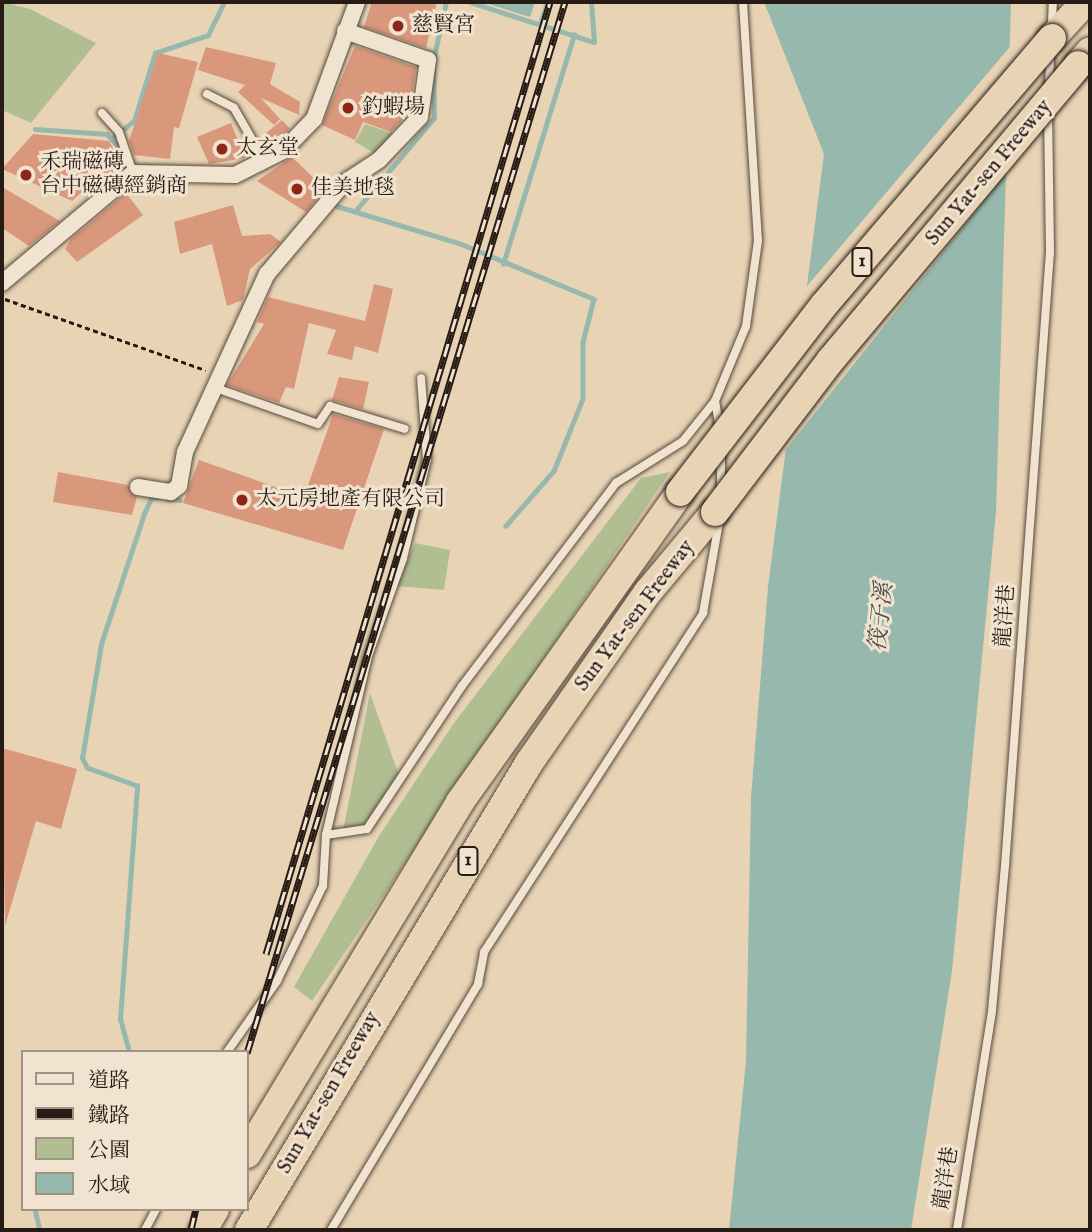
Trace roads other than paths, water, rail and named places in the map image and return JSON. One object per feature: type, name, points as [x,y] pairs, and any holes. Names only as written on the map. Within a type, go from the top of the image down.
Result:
[{"type":"highway","name":"Sun Yat-sen Freeway","points":[[248,1152],[460,802],[680,492],[824,305],[1085,2]]},
{"type":"highway","name":"Sun Yat-sen Freeway","points":[[249,1230],[529,763],[648,592],[715,512],[830,360],[1084,58]]},
{"type":"highway","points":[[203,1230],[214,1211]]},
{"type":"street","points":[[2,284],[133,173],[235,175],[265,162],[314,119],[357,2]]},
{"type":"street","points":[[138,487],[171,492],[179,486],[185,452],[267,274],[344,183],[379,160],[423,110],[428,60],[345,30]]},
{"type":"lane","points":[[326,835],[366,829],[470,675],[616,483],[682,442],[715,401],[746,326],[758,241],[743,2]]},
{"type":"lane","name":"龍洋巷","points":[[957,1230],[992,1011],[1005,866],[1050,252],[1054,2]]},
{"type":"lane","points":[[207,94],[234,108],[265,162]]},
{"type":"lane","points":[[102,113],[119,132],[133,173]]},
{"type":"lane","points":[[228,1050],[295,948],[323,886],[326,835],[368,656],[403,558],[427,459],[422,378]]},
{"type":"lane","points":[[218,382],[318,424],[330,406],[405,429]]},
{"type":"lane","points":[[331,1230],[478,984],[484,952],[703,613],[721,494],[715,401]]},
{"type":"lane","points":[[145,1230],[155,1211]]},
{"type":"water","points":[[482,2],[535,2],[530,17]]},
{"type":"water","name":"筏子溪","points":[[764,2],[1011,2],[996,512],[952,971],[911,1230],[729,1230],[746,1061],[751,797],[768,587],[824,154]]},
{"type":"waterway","points":[[112,138],[134,121],[155,53],[208,35],[224,2]]},
{"type":"waterway","points":[[357,209],[434,118],[433,61],[446,2]]},
{"type":"waterway","points":[[470,2],[594,42],[591,2]]},
{"type":"waterway","points":[[540,24],[547,2]]},
{"type":"waterway","points":[[503,264],[574,35]]},
{"type":"waterway","points":[[35,129],[107,134],[123,152]]},
{"type":"waterway","points":[[133,168],[150,166]]},
{"type":"waterway","points":[[337,206],[459,243],[594,299],[583,342],[583,399],[554,471],[506,526]]},
{"type":"waterway","points":[[128,1050],[120,1019],[137,786],[87,768],[82,758],[101,644],[144,514],[151,498],[159,497]]},
{"type":"waterway","points":[[167,499],[180,500]]},
{"type":"waterway","points":[[35,1211],[40,1230]]},
{"type":"railway","points":[[266,954],[550,2]]},
{"type":"railway","points":[[248,1050],[565,2]]},
{"type":"railway","points":[[191,1230],[196,1211]]},
{"type":"place","name":"慈賢宮","points":[[398,26]]},
{"type":"place","name":"釣蝦場","points":[[348,108]]},
{"type":"place","name":"太玄堂","points":[[222,149]]},
{"type":"place","name":"禾瑞磁磚 台中磁磚經銷商","points":[[26,175]]},
{"type":"place","name":"佳美地毯","points":[[297,189]]},
{"type":"place","name":"太元房地產有限公司","points":[[242,500]]}]
